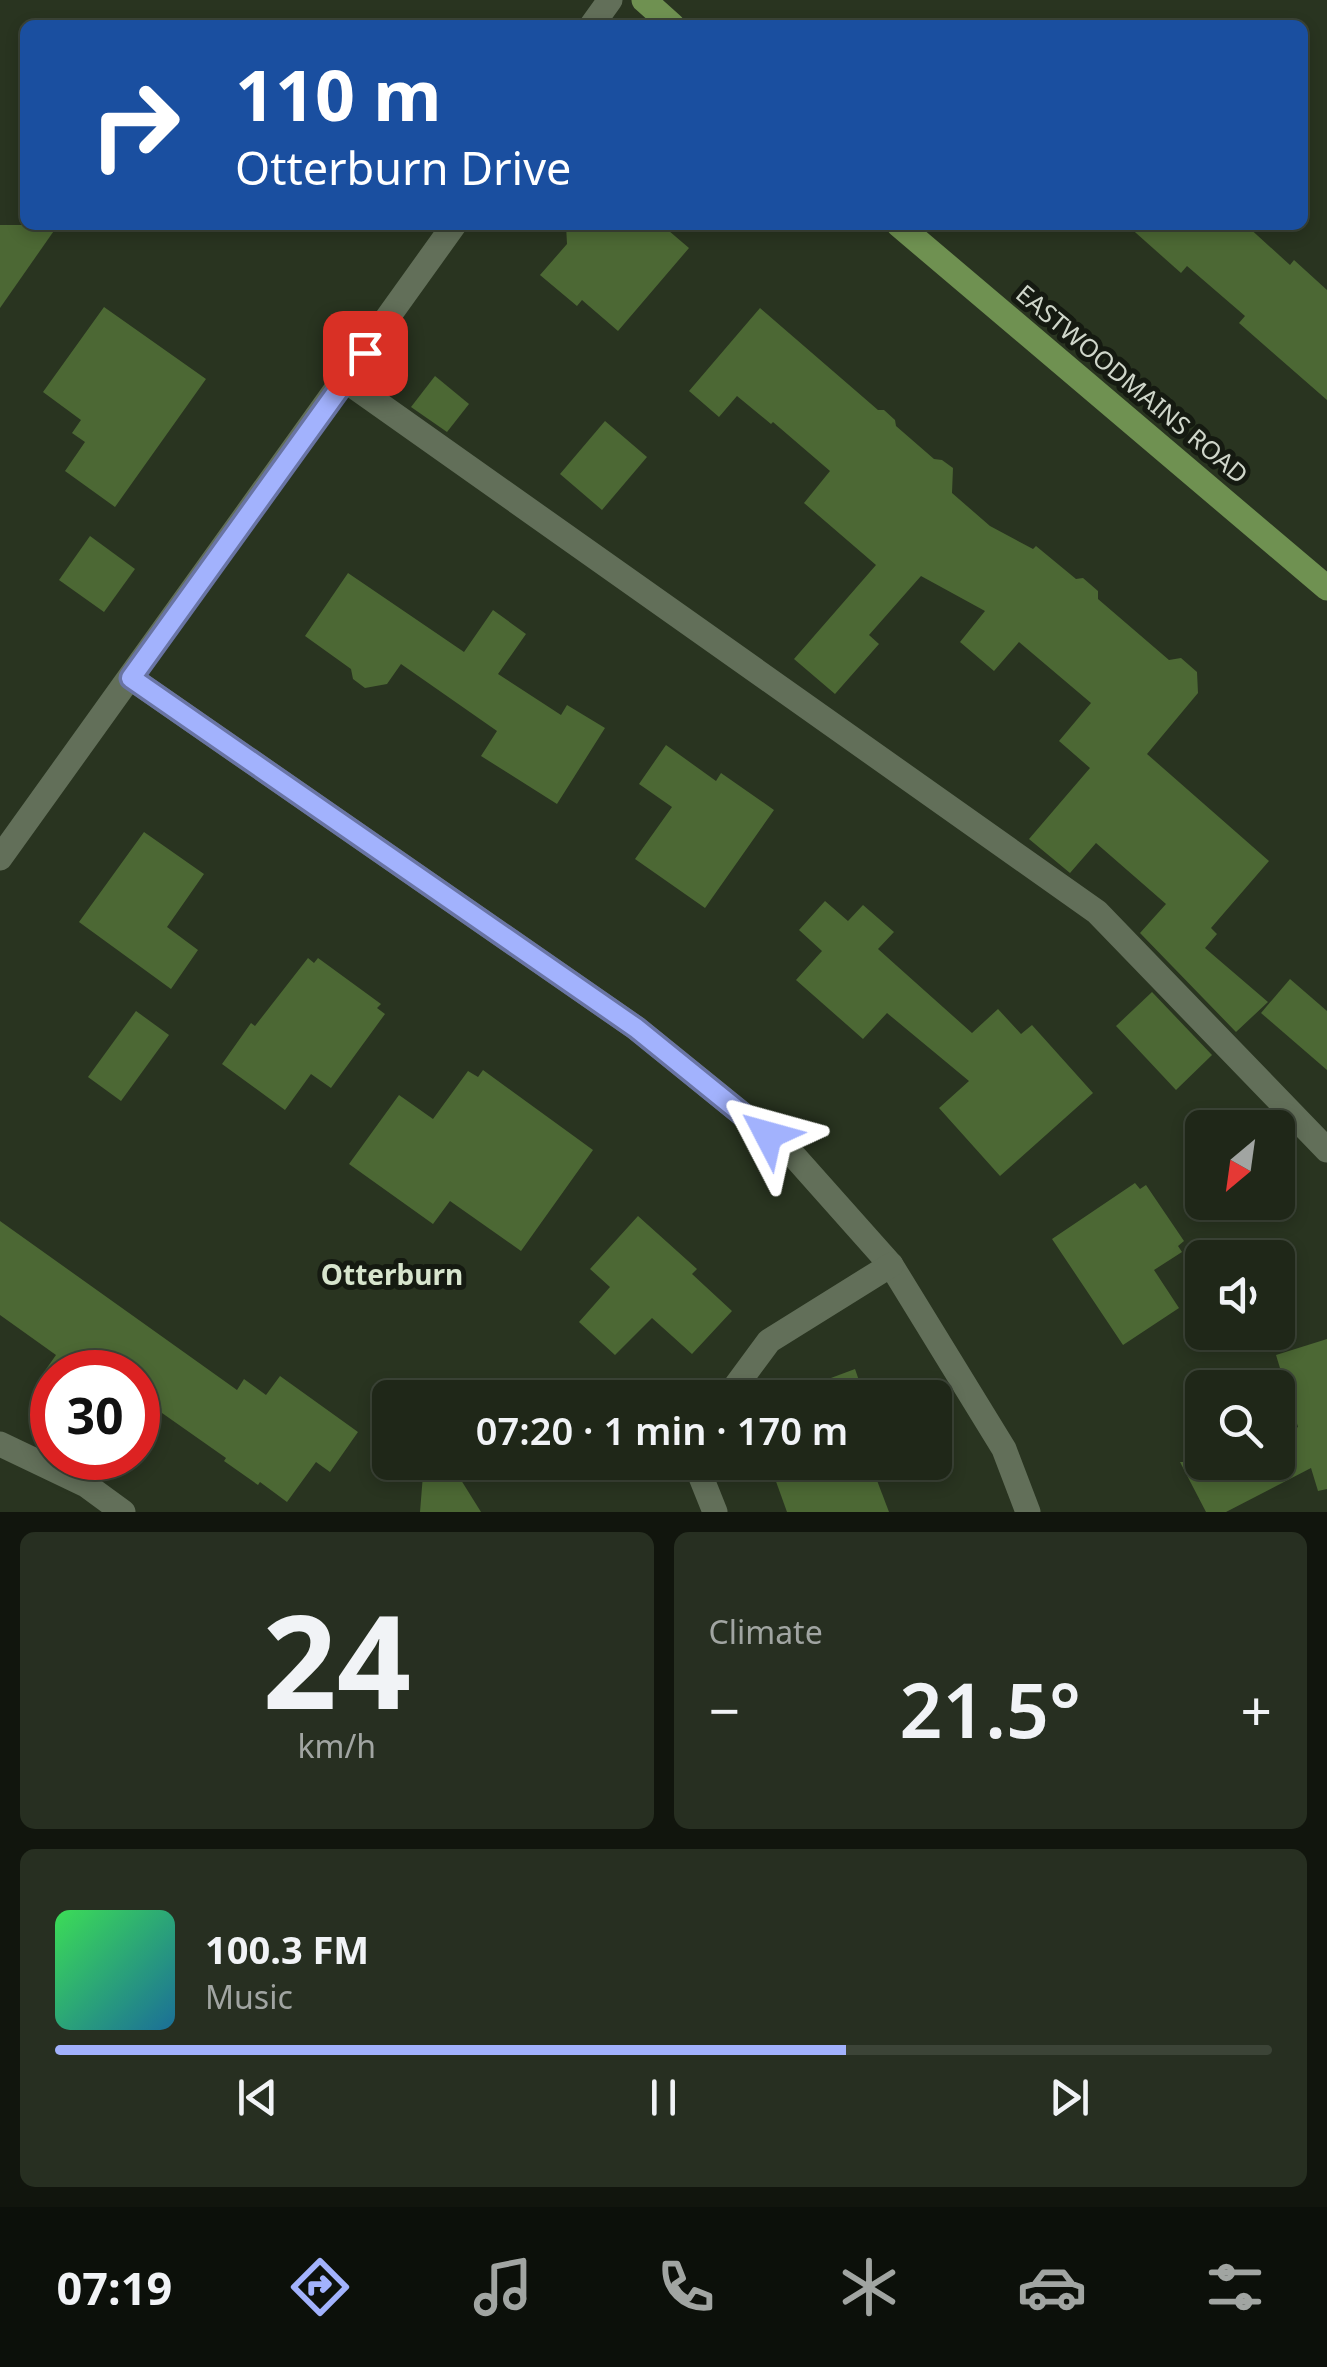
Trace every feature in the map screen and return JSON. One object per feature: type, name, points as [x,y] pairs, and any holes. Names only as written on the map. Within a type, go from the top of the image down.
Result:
[{"type":"main road","points":[[644,0],[666,20]]},
{"type":"main road","name":"EASTWOODMAINS ROAD","points":[[905,230],[1327,588]]},
{"type":"street","points":[[0,858],[451,230]]},
{"type":"street","points":[[346,380],[1096,912],[1327,1150]]},
{"type":"street","points":[[131,678],[636,1028],[794,1156],[891,1265],[1004,1449],[1028,1512]]},
{"type":"street","points":[[741,1380],[770,1341],[891,1265]]},
{"type":"street","points":[[0,1444],[86,1485],[123,1512]]},
{"type":"street","points":[[702,1480],[715,1512]]},
{"type":"building","points":[[0,225],[20,225],[20,230],[55,230],[0,308]]},
{"type":"building","points":[[566,230],[668,230],[689,248],[618,331],[582,300],[577,306],[540,275],[567,244]]},
{"type":"building","points":[[1133,230],[1252,230],[1290,265],[1294,260],[1327,290],[1327,400],[1239,323],[1245,316],[1187,266],[1181,273]]},
{"type":"building","points":[[104,307],[206,379],[115,507],[65,471],[85,442],[72,433],[81,420],[43,392]]},
{"type":"building","points":[[760,308],[878,410],[884,410],[896,426],[934,459],[953,468],[952,493],[990,526],[1033,549],[1036,546],[1076,579],[1083,578],[1098,591],[1098,599],[1169,660],[1181,658],[1197,672],[1198,693],[1147,754],[1269,861],[1211,928],[1217,934],[1205,948],[1268,1002],[1236,1032],[1140,933],[1166,904],[1096,843],[1070,873],[1029,839],[1090,768],[1059,741],[1091,703],[1019,642],[994,671],[960,642],[985,611],[921,576],[869,635],[879,644],[835,694],[794,659],[876,565],[804,503],[830,471],[737,396],[719,417],[689,391]]},
{"type":"building","points":[[435,376],[469,404],[447,432],[411,407]]},
{"type":"building","points":[[605,421],[647,457],[602,510],[560,474]]},
{"type":"building","points":[[90,536],[135,569],[104,612],[59,580]]},
{"type":"building","points":[[348,573],[464,652],[493,610],[526,634],[498,674],[561,715],[567,705],[605,728],[557,804],[481,756],[497,731],[401,664],[387,684],[365,688],[353,679],[351,669],[305,636]]},
{"type":"building","points":[[666,745],[716,781],[721,773],[774,810],[705,908],[635,859],[672,807],[639,784]]},
{"type":"building","points":[[144,832],[204,874],[167,927],[198,950],[171,989],[79,922]]},
{"type":"building","points":[[825,901],[848,921],[863,905],[894,932],[878,949],[972,1033],[998,1009],[1021,1034],[1032,1025],[1093,1093],[1000,1176],[939,1108],[969,1081],[887,1013],[863,1039],[796,980],[822,951],[799,930]]},
{"type":"building","points":[[308,958],[314,963],[318,958],[381,1004],[377,1008],[385,1014],[331,1088],[311,1074],[285,1110],[222,1064],[251,1023],[255,1026]]},
{"type":"building","points":[[1290,979],[1327,1011],[1327,1070],[1261,1013]]},
{"type":"building","points":[[1152,992],[1212,1055],[1176,1090],[1116,1026]]},
{"type":"building","points":[[136,1011],[169,1035],[121,1101],[88,1077]]},
{"type":"building","points":[[483,1070],[593,1150],[521,1251],[450,1201],[433,1224],[349,1164],[399,1095],[433,1119],[468,1071],[478,1077]]},
{"type":"building","points":[[1135,1183],[1140,1189],[1146,1185],[1184,1241],[1178,1246],[1182,1252],[1154,1270],[1179,1308],[1123,1345],[1052,1239]]},
{"type":"building","points":[[638,1216],[697,1269],[692,1274],[732,1311],[692,1354],[652,1318],[615,1355],[579,1322],[610,1287],[590,1269]]},
{"type":"building","points":[[0,1221],[237,1390],[244,1379],[266,1395],[280,1376],[358,1432],[330,1472],[316,1462],[287,1502],[224,1461],[226,1458],[162,1413],[160,1416],[160,1350],[49,1350],[0,1315]]},
{"type":"building","points":[[1327,1339],[1327,1489],[1318,1491],[1311,1468],[1295,1476],[1295,1370],[1281,1370],[1276,1355]]},
{"type":"building","points":[[855,1369],[859,1380],[826,1380]]},
{"type":"building","points":[[423,1480],[461,1480],[481,1512],[420,1512]]},
{"type":"building","points":[[775,1480],[877,1480],[889,1512],[787,1512]]},
{"type":"building","points":[[1189,1480],[1288,1480],[1226,1512],[1206,1512]]},
{"type":"district","name":"Otterburn","points":[[392,1275]]},
{"type":"route","points":[[365,353],[131,678],[636,1028],[768,1135]]}]
